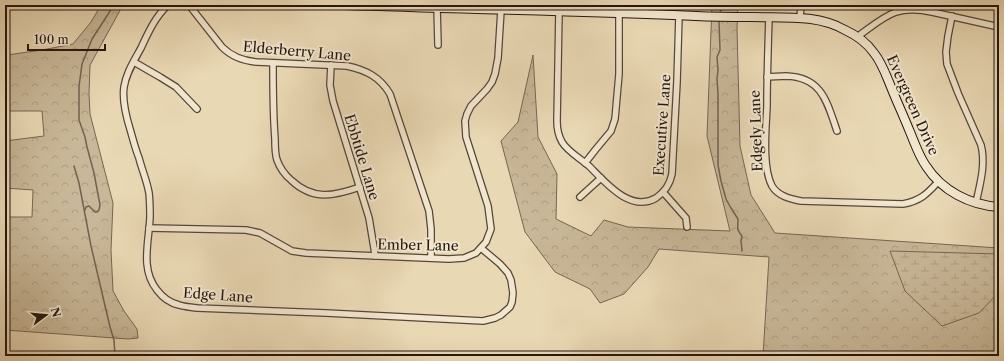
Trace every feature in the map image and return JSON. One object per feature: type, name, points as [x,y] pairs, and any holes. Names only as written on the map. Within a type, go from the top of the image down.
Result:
[{"type":"street","name":"Edge Lane","points":[[168,5],[152,26],[128,73],[124,88],[124,104],[127,120],[147,183],[150,200],[147,251],[147,267],[150,281],[158,292],[169,301],[179,305],[197,308],[326,312],[483,321],[501,315],[510,307],[512,302],[512,286],[508,273],[481,248]]},
{"type":"street","name":"Elderberry Lane","points":[[189,5],[228,53],[235,57],[250,61],[347,66],[361,69],[383,84],[390,94],[428,211],[430,220],[431,258]]},
{"type":"street","name":"Evergreen Drive","points":[[344,5],[800,18],[815,19],[834,24],[843,28],[857,38],[873,52],[878,59],[921,157],[931,174],[938,182],[959,197],[976,203],[999,207]]},
{"type":"street","points":[[800,18],[801,5]]},
{"type":"street","points":[[437,7],[438,45]]},
{"type":"street","points":[[481,248],[489,236],[491,229],[488,206],[466,137],[465,121],[471,106],[492,82],[496,74],[502,10]]},
{"type":"street","points":[[857,38],[883,18],[895,12],[904,10],[923,10],[999,28]]},
{"type":"street","name":"Executive Lane","points":[[559,11],[558,134],[564,146],[585,163],[612,189],[635,201],[648,201],[653,199],[668,188],[671,180],[673,167],[679,15]]},
{"type":"street","points":[[585,163],[611,130],[615,119],[619,74],[619,13]]},
{"type":"street","points":[[952,16],[946,52],[947,64],[983,152],[984,160],[976,203]]},
{"type":"street","name":"Edgely Lane","points":[[769,17],[766,140],[767,165],[772,185],[777,191],[794,200],[903,204],[922,198],[938,182]]},
{"type":"street","points":[[134,62],[176,87],[198,109]]},
{"type":"street","points":[[273,62],[272,99],[275,147],[277,162],[284,174],[295,184],[308,192],[315,194],[328,196],[335,195],[360,187]]},
{"type":"street","name":"Ebbtide Lane","points":[[331,65],[330,85],[335,109],[360,187],[372,232],[375,256]]},
{"type":"street","points":[[767,77],[787,76],[809,81],[814,84],[822,95],[837,131]]},
{"type":"street","points":[[580,198],[601,178]]},
{"type":"street","points":[[663,192],[686,218],[687,226]]},
{"type":"street","name":"Ember Lane","points":[[149,228],[246,230],[260,233],[292,251],[306,253],[449,259],[464,258],[481,248]]},
{"type":"green space","points":[[101,5],[123,5],[90,65],[90,114],[113,203],[111,250],[113,291],[124,311],[137,329],[138,338],[128,339],[5,330],[5,217],[32,217],[33,190],[5,188],[5,141],[44,136],[42,111],[7,111],[7,55],[73,44],[91,22]]},
{"type":"green space","points":[[712,5],[738,5],[737,28],[740,146],[751,195],[775,233],[999,248],[999,356],[763,356],[769,257],[659,249],[648,267],[624,294],[600,303],[590,289],[555,272],[525,232],[501,141],[518,122],[533,55],[538,137],[557,174],[556,219],[591,236],[604,220],[628,227],[730,231],[707,136]]},
{"type":"green space","points":[[890,251],[999,254],[999,292],[979,313],[942,326],[905,291]]},
{"type":"waterway","points":[[85,210],[86,207],[89,206],[97,212],[100,205],[94,173],[79,120],[79,86],[82,64],[92,39],[114,5]]},
{"type":"waterway","points":[[720,13],[722,5]]},
{"type":"waterway","points":[[719,21],[720,50],[717,57],[718,165],[726,199],[738,219],[738,230],[742,236],[742,251]]},
{"type":"waterway","points":[[74,166],[79,183],[91,246],[114,340],[115,356]]}]
